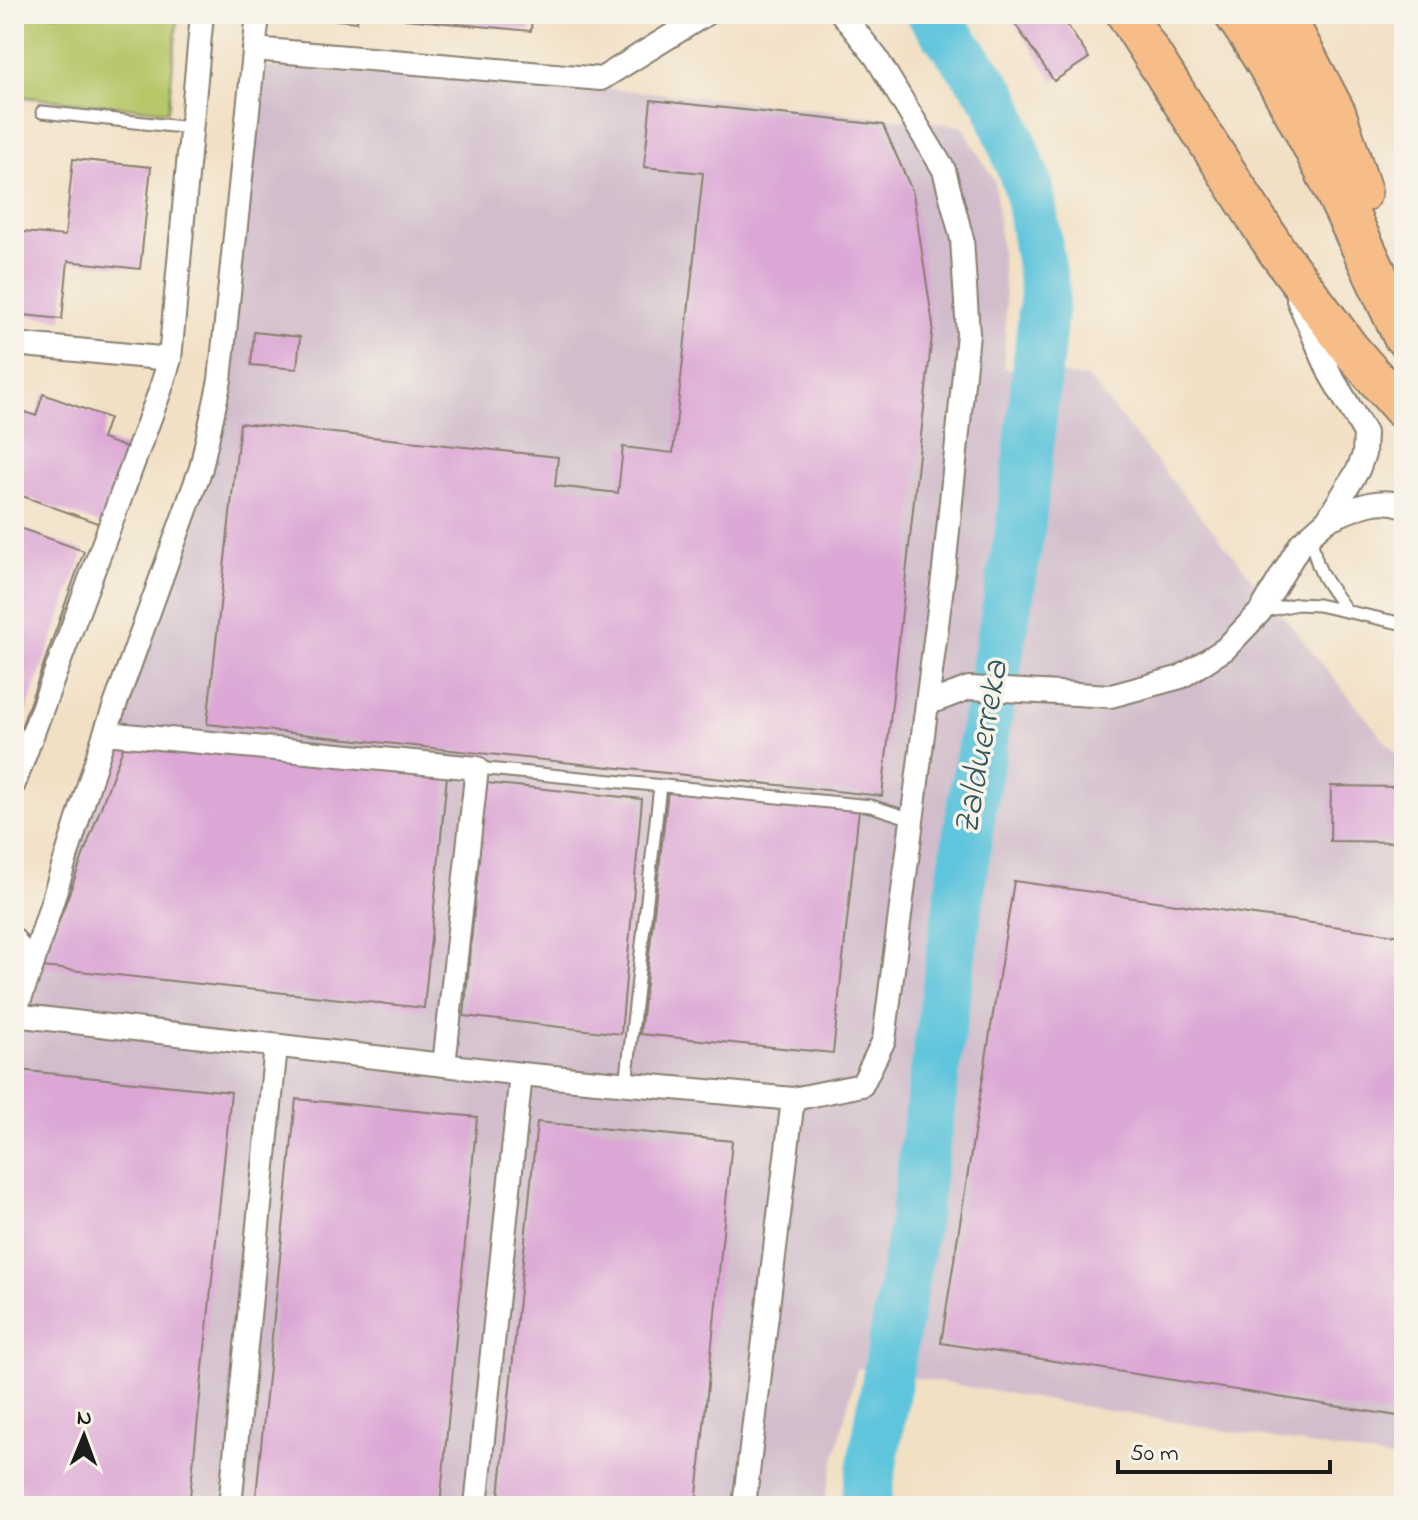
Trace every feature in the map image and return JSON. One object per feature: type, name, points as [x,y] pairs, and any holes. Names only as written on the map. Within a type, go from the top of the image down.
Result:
[{"type":"highway","points":[[1126,14],[1277,251],[1350,349],[1404,411]]},
{"type":"highway","points":[[1236,14],[1261,50],[1306,130],[1404,335]]},
{"type":"highway","points":[[1282,14],[1335,115],[1404,323]]},
{"type":"highway","points":[[1350,349],[1404,436]]},
{"type":"street","points":[[14,784],[170,359],[202,14]]},
{"type":"street","points":[[258,14],[220,380],[201,468],[105,733],[14,1015],[521,1074],[793,1099],[862,1085],[884,1040],[944,570],[968,334],[962,239],[944,170],[876,57],[842,14]]},
{"type":"street","points":[[254,49],[601,79],[706,14]]},
{"type":"street","points":[[927,704],[969,688],[1111,696],[1181,677],[1225,649],[1260,612],[1301,543],[1319,527],[1358,470],[1364,454],[1365,433],[1330,374],[1277,251]]},
{"type":"street","points":[[14,344],[170,359]]},
{"type":"street","points":[[1319,527],[1368,503],[1394,502],[1404,506]]},
{"type":"street","points":[[105,733],[477,768],[444,1065]]},
{"type":"street","points":[[14,940],[32,966]]},
{"type":"street","points":[[230,1506],[276,1046]]},
{"type":"street","points":[[476,1506],[521,1074]]},
{"type":"street","points":[[744,1506],[793,1099]]},
{"type":"lane","points":[[42,112],[191,128]]},
{"type":"lane","points":[[1319,527],[1314,559],[1325,582],[1347,611]]},
{"type":"lane","points":[[1260,612],[1297,604],[1318,605],[1404,624]]},
{"type":"lane","points":[[477,768],[871,806],[912,819]]},
{"type":"lane","points":[[626,1085],[660,786]]},
{"type":"shaded area","points":[[267,67],[650,92],[962,126],[995,182],[1006,306],[1004,368],[1088,378],[1404,764],[1404,1461],[857,1368],[823,1506],[14,1506],[14,992],[196,466]]},
{"type":"green space","points":[[14,14],[178,14],[168,111],[14,96]]},
{"type":"building","points":[[298,14],[358,14],[357,22]]},
{"type":"building","points":[[405,14],[532,14],[531,31],[405,19]]},
{"type":"building","points":[[1026,14],[1060,14],[1089,58],[1054,81],[1014,22]]},
{"type":"building","points":[[651,100],[883,125],[913,193],[933,325],[882,796],[207,724],[240,423],[558,457],[555,486],[618,493],[623,447],[673,453],[703,173],[644,167]]},
{"type":"building","points":[[73,159],[151,167],[140,269],[68,261],[62,319],[14,314],[14,231],[65,236]]},
{"type":"building","points":[[254,332],[300,337],[297,369],[251,365]]},
{"type":"building","points":[[43,394],[109,418],[102,439],[128,448],[100,524],[14,493],[14,408],[36,416]]},
{"type":"building","points":[[14,526],[84,551],[14,747]]},
{"type":"building","points":[[125,742],[447,776],[424,1008],[42,967]]},
{"type":"building","points":[[486,783],[642,799],[621,1034],[464,1016]]},
{"type":"building","points":[[1331,786],[1404,787],[1404,842],[1330,841]]},
{"type":"building","points":[[668,790],[859,809],[833,1053],[640,1034]]},
{"type":"building","points":[[1014,881],[1404,936],[1404,1417],[941,1343]]},
{"type":"building","points":[[18,1070],[231,1092],[189,1506],[14,1506],[14,1108]]},
{"type":"building","points":[[296,1099],[477,1117],[440,1506],[255,1506]]},
{"type":"building","points":[[537,1122],[732,1141],[696,1506],[498,1506]]},
{"type":"waterway","name":"Zalduerreka","points":[[865,1506],[914,1224],[972,804],[1020,532],[1045,293],[1029,189],[996,99],[932,14]]}]
